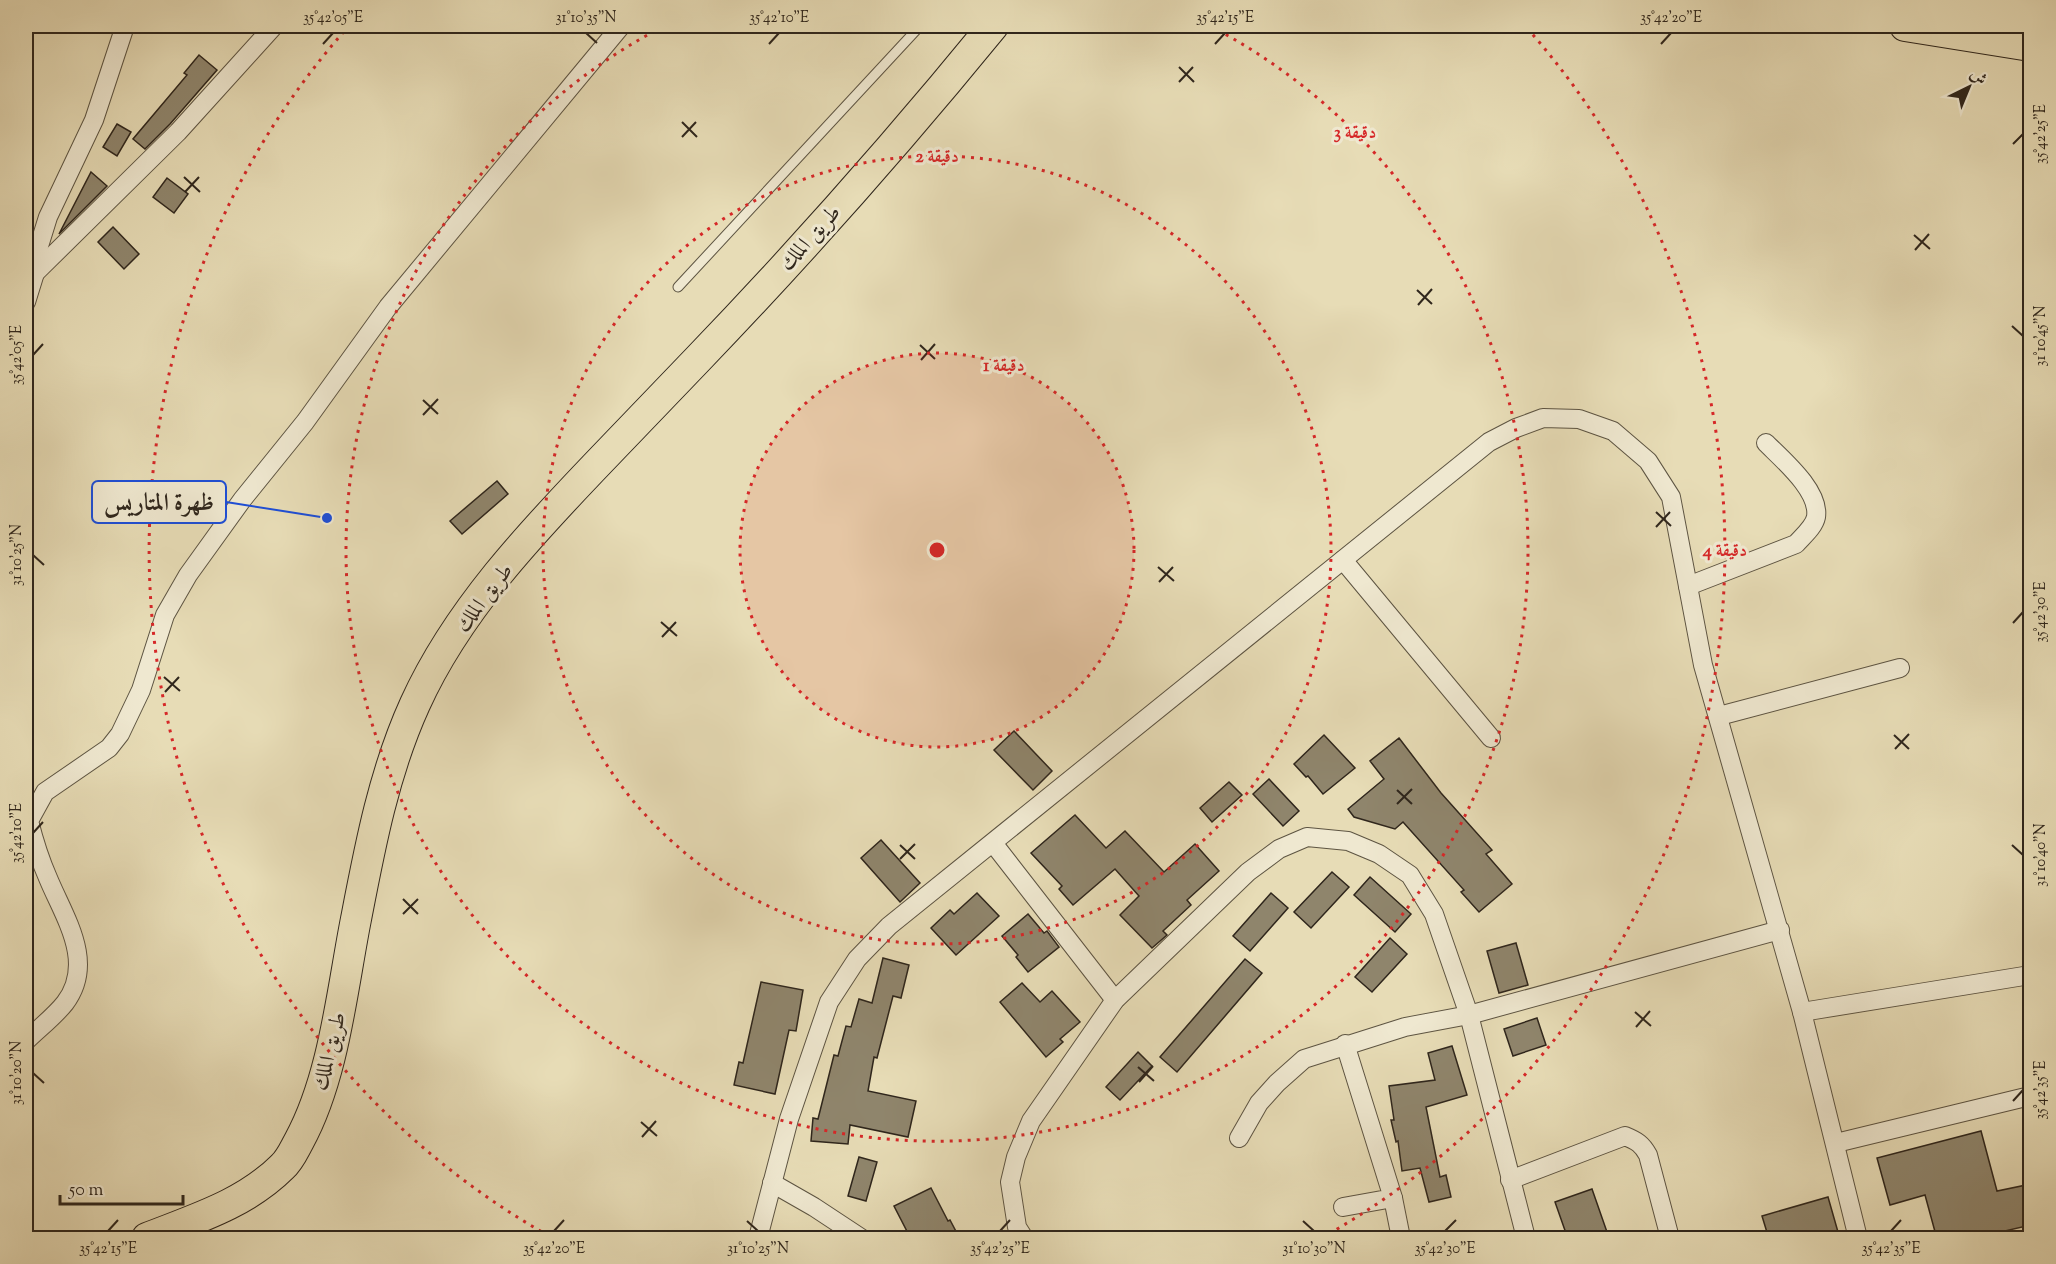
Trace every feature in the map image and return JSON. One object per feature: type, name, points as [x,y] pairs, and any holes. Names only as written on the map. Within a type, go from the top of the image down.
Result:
[{"type":"main road","name":"طريق الملك","points":[[147,1239],[237,1201],[264,1183],[286,1163],[308,1124],[323,1081],[338,1020],[359,906],[392,761],[416,701],[472,607],[554,509],[711,346],[842,202],[939,92],[993,26]]},
{"type":"main road","points":[[1905,26],[2031,46]]},
{"type":"street","points":[[26,302],[31,275],[48,218],[94,120],[125,26]]},
{"type":"street","points":[[31,275],[178,132],[274,26]]},
{"type":"street","points":[[26,1041],[65,1002],[75,983],[78,958],[75,938],[48,878],[29,821],[38,803],[45,792],[110,748],[129,718],[141,690],[165,615],[188,575],[388,307],[621,26]]},
{"type":"street","points":[[758,1239],[789,1119],[829,1002],[857,959],[889,926],[1489,442],[1543,417],[1579,419],[1613,431],[1648,461],[1671,497],[1704,665],[1780,930],[1836,1143],[1858,1239]]},
{"type":"street","points":[[1689,586],[1796,544],[1816,518],[1815,502],[1803,481],[1766,443]]},
{"type":"street","points":[[1343,560],[1491,738]]},
{"type":"street","points":[[1719,716],[1900,668]]},
{"type":"street","points":[[1024,1239],[1017,1227],[1010,1182],[1016,1157],[1031,1121],[1115,1000],[1248,872],[1280,849],[1307,837],[1348,841],[1379,854],[1410,875],[1434,914],[1470,1015],[1526,1239]]},
{"type":"street","points":[[993,843],[1115,1000]]},
{"type":"street","points":[[1239,1138],[1259,1103],[1304,1059],[1345,1044],[1405,1027],[1470,1015],[1780,930]]},
{"type":"street","points":[[1802,1012],[2031,975]]},
{"type":"street","points":[[1345,1044],[1393,1198],[1401,1239]]},
{"type":"street","points":[[1836,1143],[2031,1096]]},
{"type":"street","points":[[1510,1180],[1625,1136],[1638,1141],[1648,1155],[1670,1239]]},
{"type":"street","points":[[772,1183],[814,1207],[861,1239]]},
{"type":"street","points":[[1342,1207],[1393,1198]]},
{"type":"lane","points":[[678,287],[920,26]]},
{"type":"building","points":[[199,55],[217,70],[145,149],[133,139],[187,75],[184,73]]},
{"type":"building","points":[[117,124],[131,132],[117,156],[103,147]]},
{"type":"building","points":[[91,172],[107,186],[59,234]]},
{"type":"building","points":[[167,178],[188,194],[174,213],[153,197]]},
{"type":"building","points":[[113,227],[139,254],[124,269],[98,242]]},
{"type":"building","points":[[497,481],[508,494],[462,534],[450,521]]},
{"type":"building","points":[[1014,731],[1052,771],[1033,790],[994,750]]},
{"type":"building","points":[[1324,735],[1355,768],[1323,794],[1294,764]]},
{"type":"building","points":[[1399,738],[1441,793],[1492,850],[1486,854],[1512,884],[1479,912],[1461,892],[1464,890],[1403,822],[1395,829],[1354,817],[1348,809],[1384,779],[1370,761]]},
{"type":"building","points":[[1269,779],[1299,811],[1283,826],[1253,794]]},
{"type":"building","points":[[1229,782],[1242,795],[1212,822],[1200,808]]},
{"type":"building","points":[[1075,815],[1106,848],[1125,831],[1164,872],[1195,844],[1219,871],[1187,900],[1191,905],[1163,931],[1167,935],[1152,948],[1120,915],[1139,896],[1115,869],[1073,905],[1059,889],[1062,886],[1031,853]]},
{"type":"building","points":[[881,840],[920,883],[900,902],[861,858]]},
{"type":"building","points":[[1332,872],[1349,887],[1311,928],[1294,912]]},
{"type":"building","points":[[1370,877],[1411,914],[1395,932],[1354,895]]},
{"type":"building","points":[[977,893],[999,916],[956,955],[931,928],[950,910],[954,914]]},
{"type":"building","points":[[1271,893],[1288,908],[1250,951],[1233,936]]},
{"type":"building","points":[[1028,914],[1044,933],[1047,931],[1059,947],[1028,972],[1016,957],[1018,955],[1002,936]]},
{"type":"building","points":[[1390,938],[1407,954],[1372,992],[1355,977]]},
{"type":"building","points":[[1516,943],[1528,985],[1499,993],[1487,951]]},
{"type":"building","points":[[883,958],[909,965],[901,998],[893,996],[877,1058],[874,1057],[868,1091],[916,1101],[908,1137],[850,1125],[848,1144],[811,1141],[813,1118],[818,1119],[834,1055],[838,1056],[846,1026],[851,1027],[859,999],[872,1003]]},
{"type":"building","points":[[1245,959],[1262,973],[1177,1072],[1160,1057]]},
{"type":"building","points":[[761,982],[803,990],[796,1031],[789,1030],[775,1094],[734,1085],[739,1062],[743,1063]]},
{"type":"building","points":[[1022,983],[1040,1002],[1052,991],[1080,1022],[1060,1039],[1063,1042],[1046,1057],[1000,1002]]},
{"type":"building","points":[[1537,1018],[1546,1045],[1513,1056],[1504,1029]]},
{"type":"building","points":[[1452,1046],[1467,1095],[1426,1107],[1440,1177],[1446,1175],[1451,1197],[1429,1202],[1420,1168],[1402,1171],[1398,1141],[1396,1142],[1391,1120],[1394,1120],[1389,1086],[1435,1080],[1428,1053]]},
{"type":"building","points":[[1138,1052],[1152,1066],[1120,1100],[1106,1087]]},
{"type":"building","points":[[1981,1131],[1997,1191],[2031,1184],[2031,1225],[1996,1233],[1998,1239],[1937,1239],[1925,1195],[1890,1205],[1877,1158]]},
{"type":"building","points":[[859,1157],[877,1162],[866,1201],[848,1196]]},
{"type":"building","points":[[931,1188],[960,1239],[911,1239],[894,1206]]},
{"type":"building","points":[[1592,1189],[1607,1232],[1588,1239],[1568,1239],[1555,1202]]},
{"type":"building","points":[[1828,1197],[1840,1239],[1769,1239],[1762,1216]]},
{"type":"place","name":"ظهرة المتاريس","points":[[327,518]]}]
